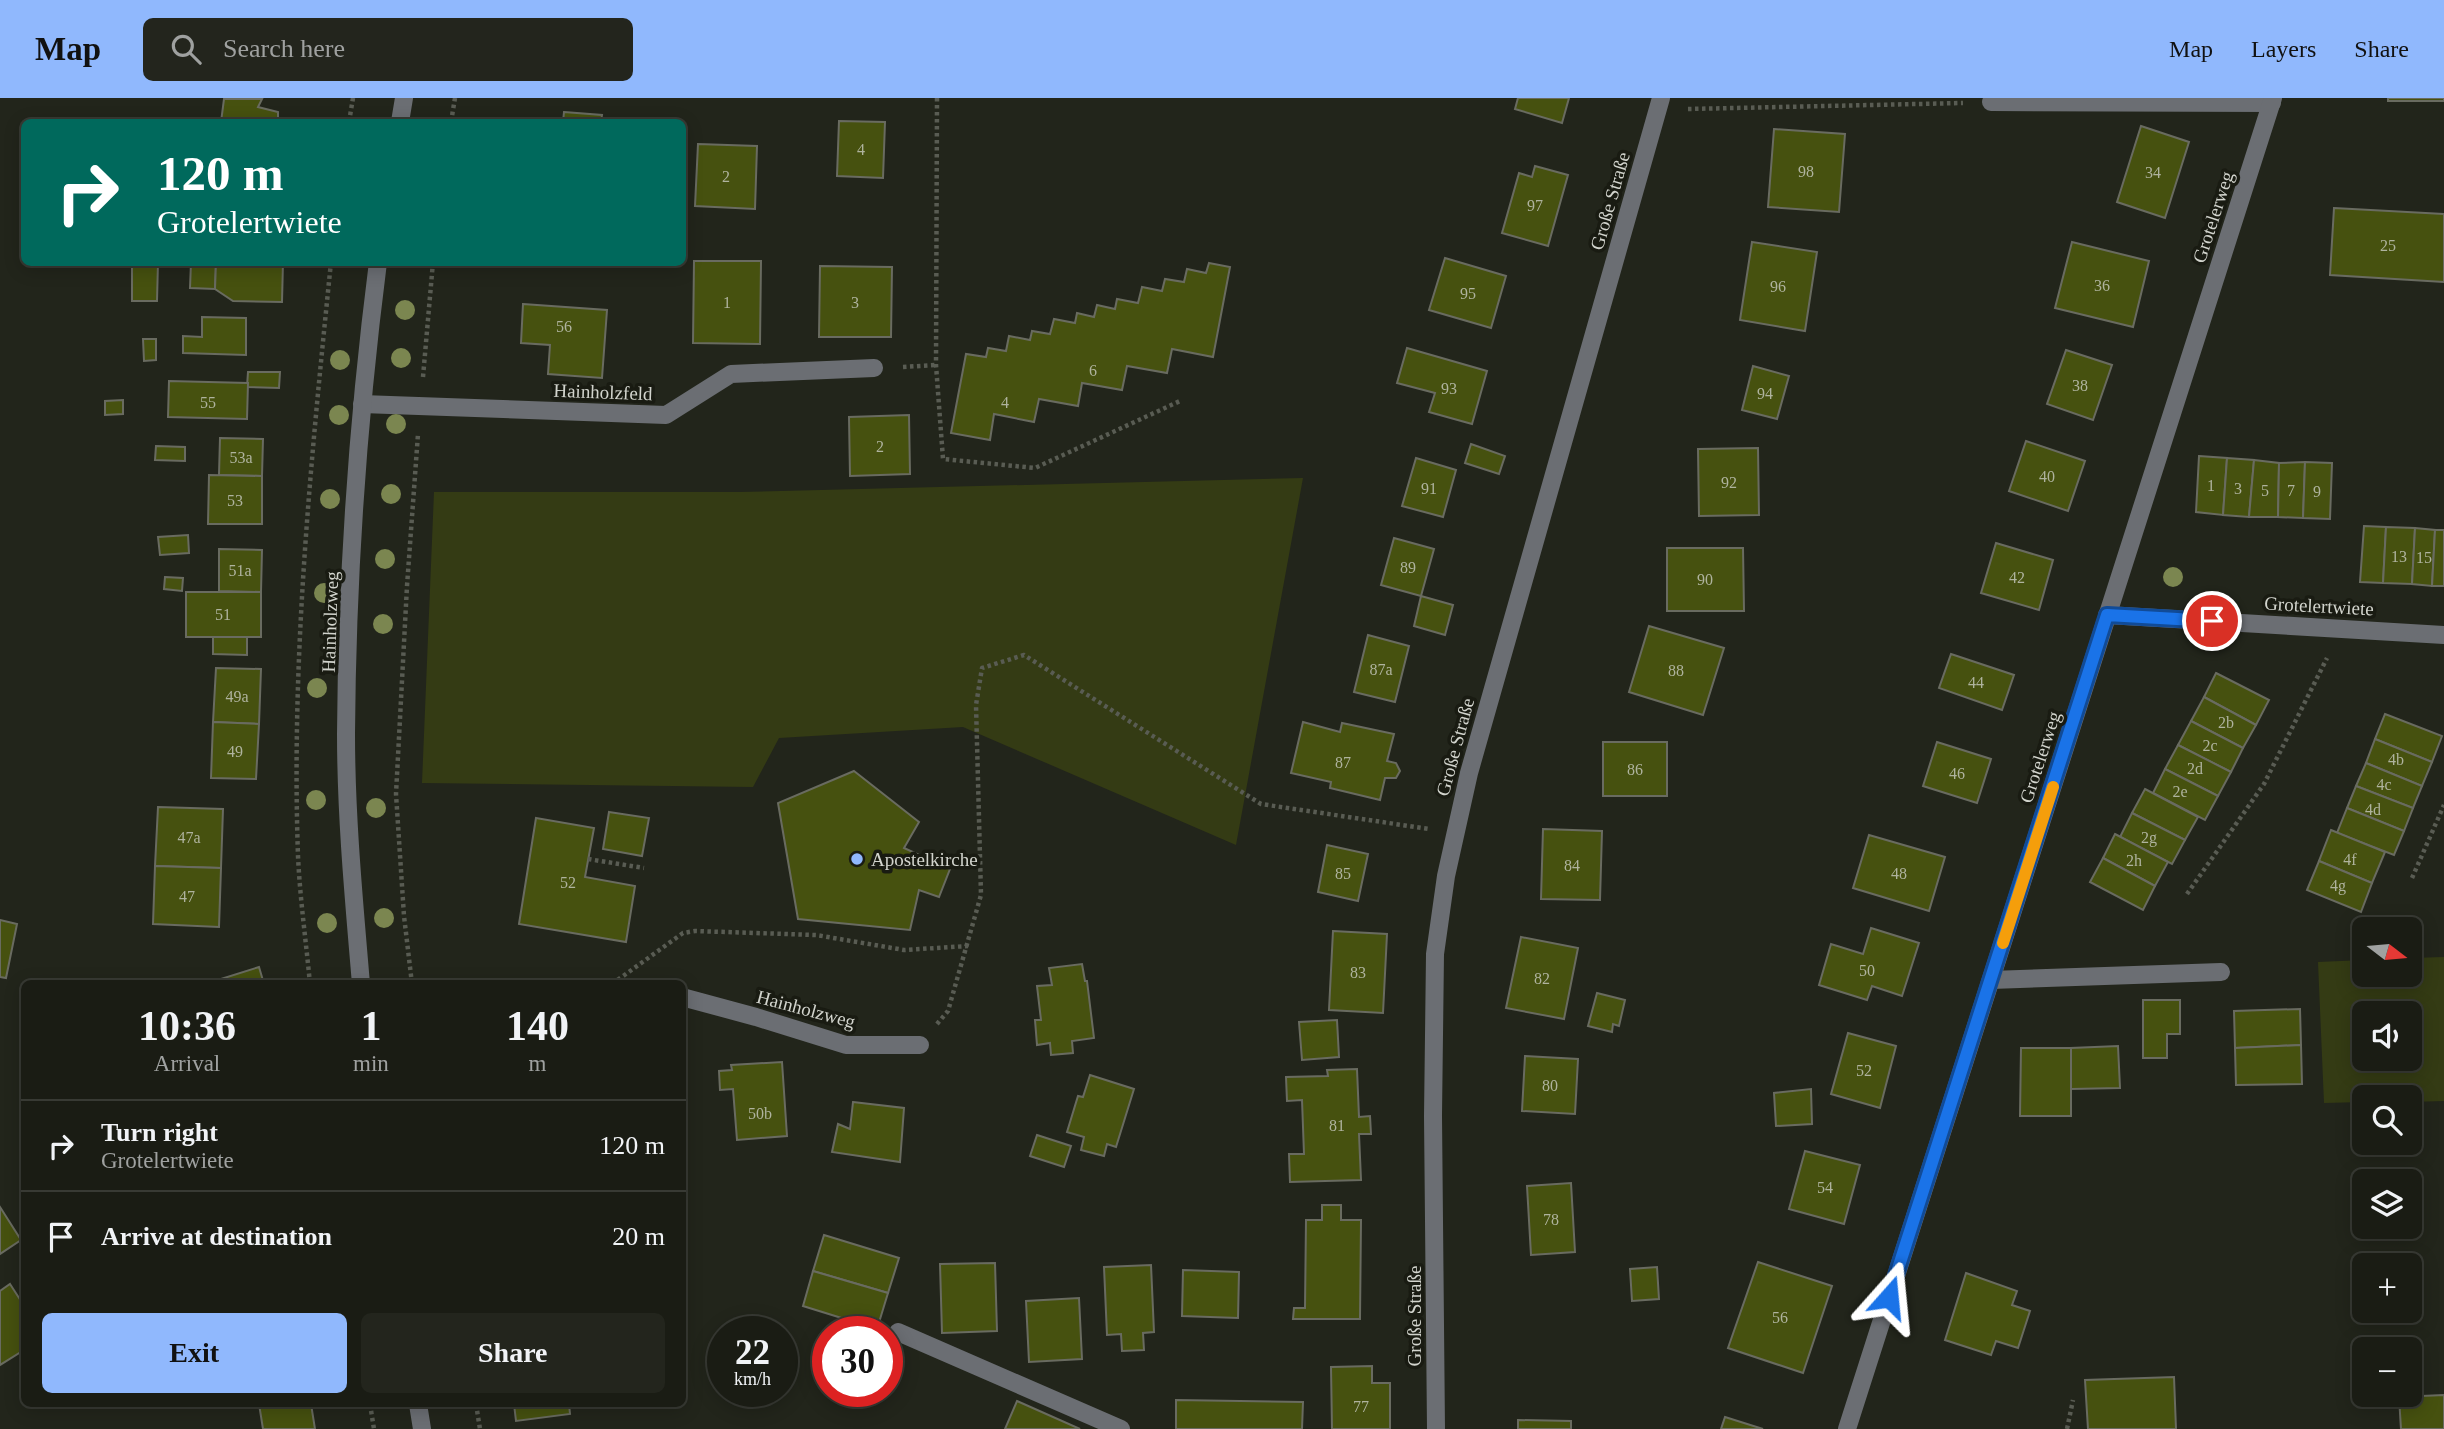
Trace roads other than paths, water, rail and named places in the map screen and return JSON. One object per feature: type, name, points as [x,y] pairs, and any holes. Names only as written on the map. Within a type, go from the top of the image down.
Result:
[{"type":"street","points":[[400,119],[404,98]]},
{"type":"street","name":"Große Straße","points":[[1436,1429],[1433,1022],[1435,954],[1454,834],[1661,98]]},
{"type":"street","points":[[1991,102],[2272,100]]},
{"type":"street","name":"Grotelerweg","points":[[1847,1429],[2272,100]]},
{"type":"street","name":"Hainholzweg","points":[[361,980],[346,736],[362,404],[378,266]]},
{"type":"street","name":"Hainholzfeld","points":[[362,404],[666,415],[731,374],[874,368]]},
{"type":"street","name":"Grotelertwiete","points":[[2107,615],[2444,635]]},
{"type":"street","points":[[1991,980],[2221,972]]},
{"type":"street","name":"Hainholzweg","points":[[686,998],[846,1045],[920,1045]]},
{"type":"street","points":[[903,1334],[1121,1429]]},
{"type":"street","points":[[418,1407],[422,1429]]},
{"type":"place","name":"Apostelkirche","points":[[857,859]]}]
